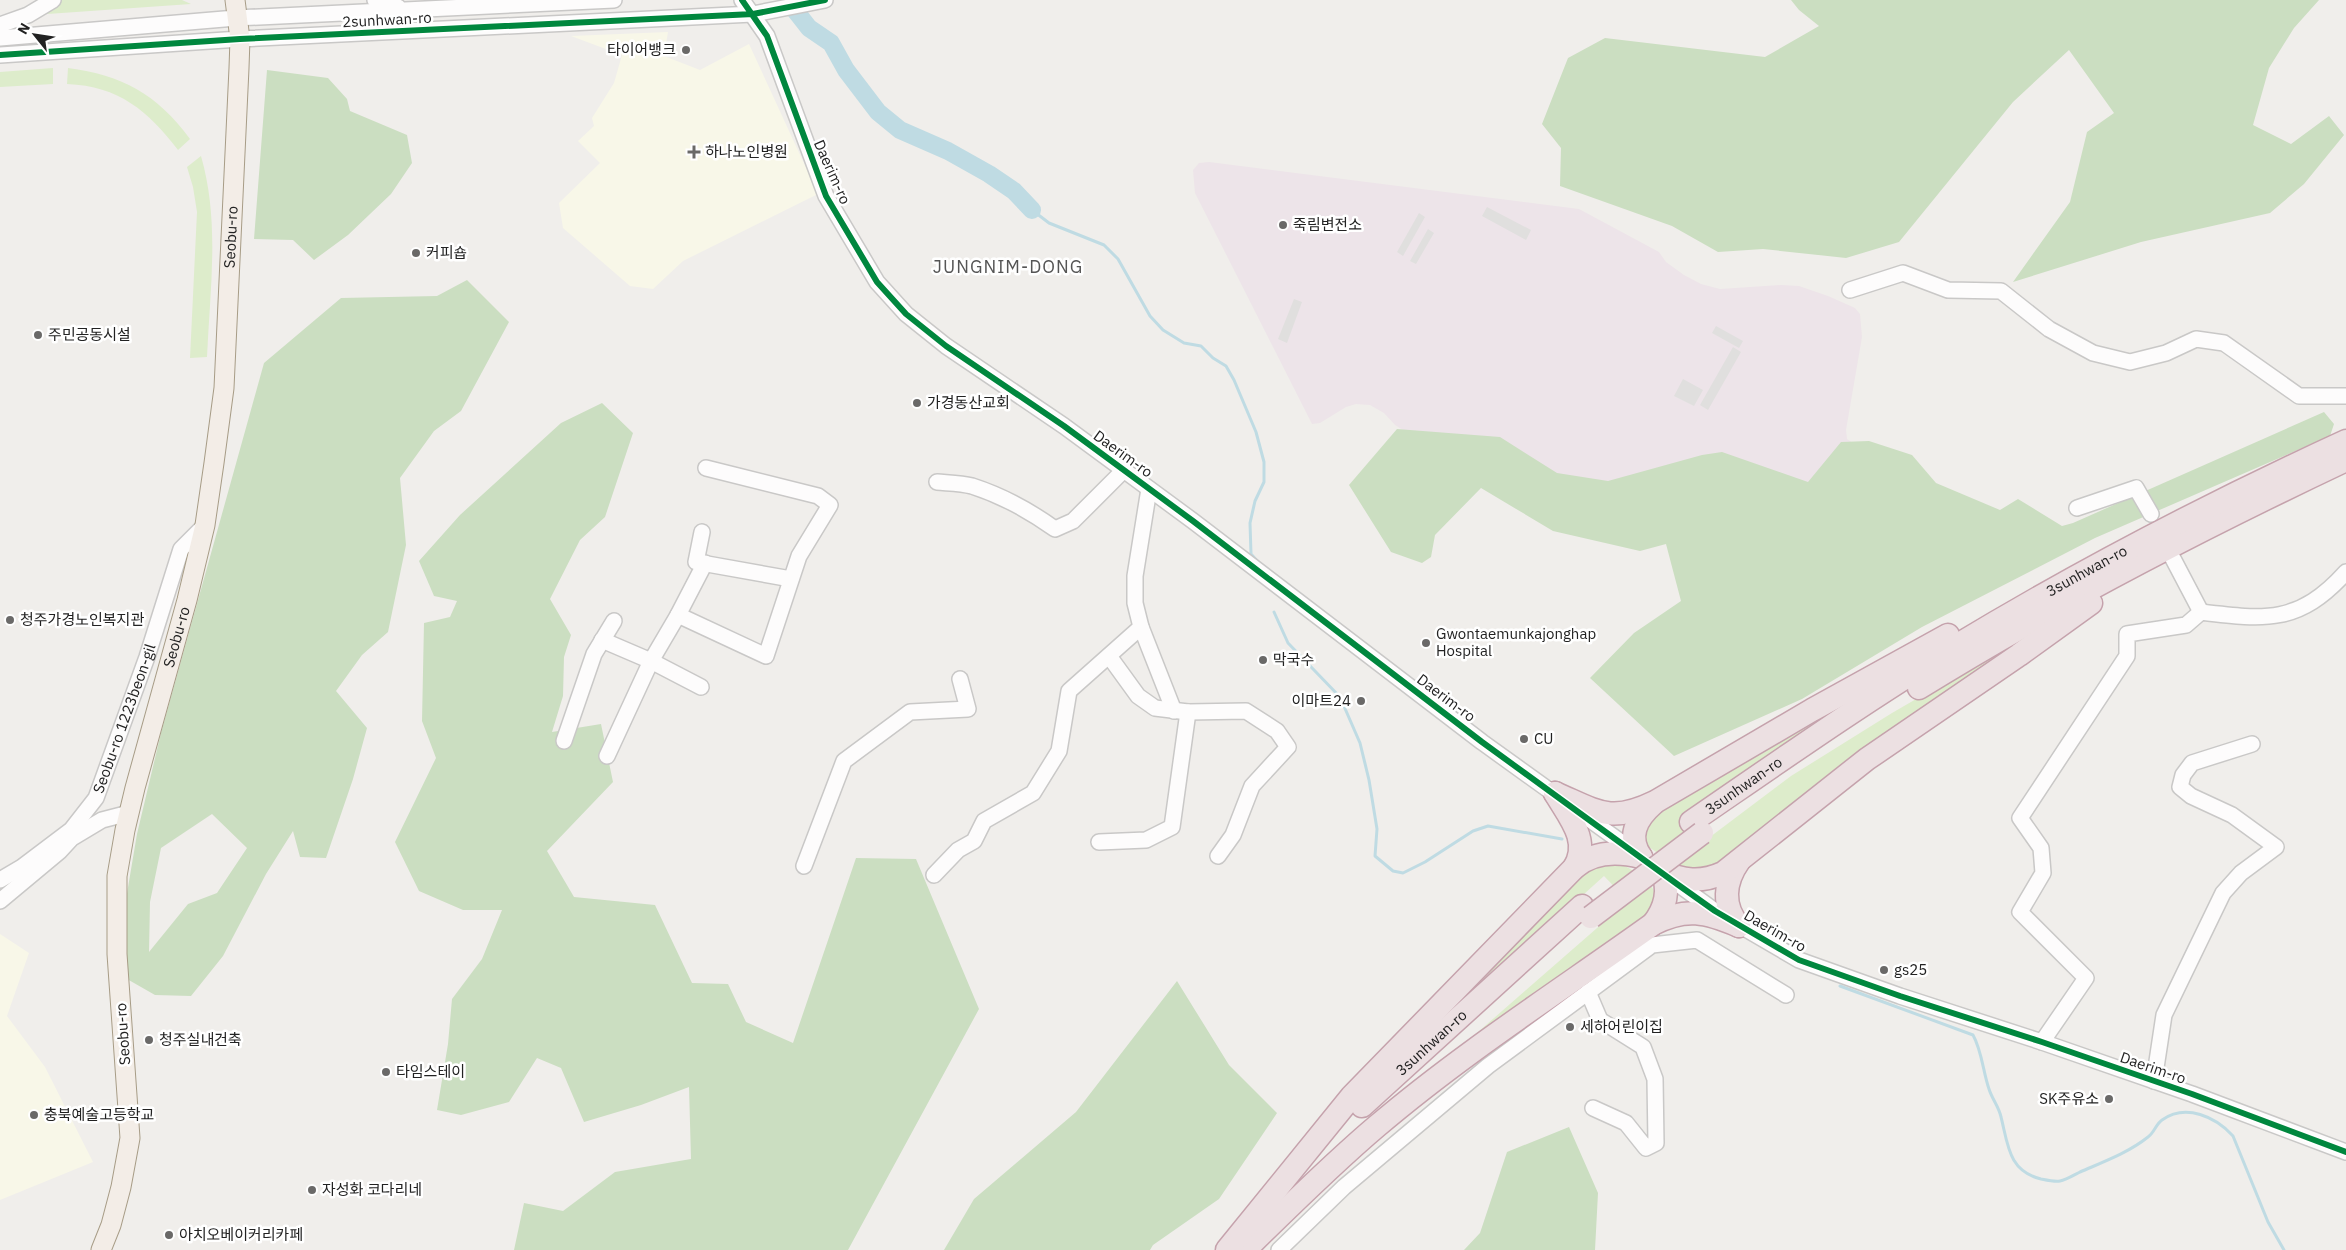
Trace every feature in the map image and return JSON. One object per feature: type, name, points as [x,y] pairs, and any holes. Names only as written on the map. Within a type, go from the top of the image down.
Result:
[{"type":"highway","name":"3sunhwan-ro","points":[[1237,1250],[1287,1181],[1453,1021],[1587,912],[1820,733],[1951,649],[2096,565],[2230,496],[2346,441]]},
{"type":"highway","name":"3sunhwan-ro","points":[[1696,828],[1966,658],[2346,460]]},
{"type":"highway","points":[[1555,793],[1610,814],[1633,812],[1655,802],[1812,710],[1958,629],[2230,496]]},
{"type":"highway","points":[[1661,871],[1680,879],[1701,881],[1723,873],[1867,759],[2172,549]]},
{"type":"highway","points":[[1555,793],[1581,842],[1580,854],[1574,868]]},
{"type":"highway","points":[[1641,857],[1634,844],[1634,830],[1642,815],[1655,802]]},
{"type":"highway","points":[[1237,1250],[1352,1096],[1574,868],[1583,861],[1602,854],[1618,853],[1641,857]]},
{"type":"highway","points":[[1739,862],[1728,879],[1726,894],[1731,914],[1739,926]]},
{"type":"highway","points":[[1653,924],[1662,909],[1666,893],[1666,884],[1661,871]]},
{"type":"highway","points":[[1237,1250],[1398,1109],[1653,924],[1678,914],[1695,912],[1713,916],[1739,926]]},
{"type":"main road","name":"Seobu-ro","points":[[100,1250],[110,1226],[118,1197],[130,1138],[117,954],[117,876],[129,813],[187,600],[204,525],[224,388],[240,39],[236,9],[223,0]]},
{"type":"street","points":[[0,26],[28,14],[53,0]]},
{"type":"street","points":[[375,0],[412,11]]},
{"type":"street","name":"2sunhwan-ro","points":[[0,38],[236,9],[412,11],[614,0]]},
{"type":"street","name":"Daerim-ro","points":[[742,0],[767,36],[826,196],[877,282],[906,314],[946,346],[1149,488],[1475,736],[1641,857],[1739,926],[1799,960],[2154,1081],[2346,1152]]},
{"type":"street","name":"2sunhwan-ro","points":[[0,55],[240,39],[753,14],[818,1]]},
{"type":"street","points":[[1850,290],[1903,273],[1948,290],[2001,291],[2048,329],[2093,353],[2130,362],[2166,354],[2196,339],[2224,343],[2299,396],[2346,396]]},
{"type":"street","points":[[678,615],[766,656],[799,556],[830,505],[818,496],[706,468]]},
{"type":"street","points":[[937,482],[971,486],[989,493],[1027,509],[1055,530],[1073,521],[1124,470]]},
{"type":"street","points":[[1099,842],[1146,840],[1172,827],[1181,711],[1141,627],[1135,602],[1134,576],[1149,488]]},
{"type":"street","points":[[2076,508],[2136,488],[2151,514]]},
{"type":"street","name":"Seobu-ro 1223beon-gil","points":[[0,880],[27,871],[70,830],[96,798],[147,657],[180,549],[204,525]]},
{"type":"street","points":[[702,532],[696,562],[792,580]]},
{"type":"street","points":[[2172,549],[2201,612]]},
{"type":"street","points":[[607,756],[651,661],[705,564]]},
{"type":"street","points":[[2042,1042],[2086,978],[2020,912],[2043,873],[2041,848],[2020,818],[2127,656],[2127,634],[2186,625],[2201,612],[2271,617],[2308,606],[2334,585],[2346,572]]},
{"type":"street","points":[[564,741],[594,654],[614,621]]},
{"type":"street","points":[[934,875],[958,850],[974,841],[984,821],[1033,792],[1059,751],[1069,692],[1141,627]]},
{"type":"street","points":[[602,640],[651,661],[702,687]]},
{"type":"street","points":[[1109,656],[1138,696],[1155,708],[1181,711],[1246,712],[1277,732],[1288,747],[1252,786],[1233,836],[1218,856]]},
{"type":"street","points":[[804,866],[844,762],[910,712],[968,709],[960,678]]},
{"type":"street","points":[[2154,1081],[2164,1015],[2223,893],[2241,873],[2276,847],[2232,814],[2191,796],[2180,787],[2183,775],[2192,764],[2252,744]]},
{"type":"street","points":[[0,901],[27,871],[72,838],[102,820],[129,813]]},
{"type":"street","points":[[1279,1250],[1344,1187],[1488,1066],[1652,945],[1697,940],[1786,996]]},
{"type":"street","points":[[1588,992],[1600,1020],[1643,1047],[1655,1079],[1656,1142],[1646,1148],[1626,1123],[1593,1108]]},
{"type":"shaded area","name":"하나노인병원","points":[[668,32],[664,56],[700,70],[749,44],[818,194],[683,261],[653,289],[630,286],[563,228],[559,203],[600,163],[578,141],[594,126],[592,118],[614,83],[622,55],[571,36]]},
{"type":"shaded area","points":[[1209,162],[1579,209],[1659,252],[1666,262],[1701,284],[1720,289],[1781,285],[1799,286],[1855,308],[1860,314],[1862,337],[1846,430],[1847,439],[1856,445],[1858,546],[1582,517],[1411,435],[1395,425],[1384,413],[1370,405],[1356,404],[1346,407],[1320,423],[1312,424],[1195,193],[1193,170],[1199,163]]},
{"type":"shaded area","points":[[1487,207],[1531,230],[1526,240],[1482,216]]},
{"type":"shaded area","points":[[1419,213],[1425,217],[1403,256],[1397,252]]},
{"type":"shaded area","points":[[1428,229],[1434,233],[1416,264],[1410,261]]},
{"type":"shaded area","points":[[1294,299],[1302,302],[1287,343],[1278,339]]},
{"type":"shaded area","points":[[1716,326],[1743,341],[1739,348],[1712,333]]},
{"type":"shaded area","points":[[1733,347],[1741,352],[1708,410],[1700,405]]},
{"type":"shaded area","points":[[1683,379],[1703,390],[1694,406],[1674,396]]},
{"type":"shaded area","name":"충북예술고등학교","points":[[0,934],[29,953],[7,1016],[45,1067],[93,1162],[0,1200]]},
{"type":"green space","points":[[57,0],[182,0],[191,4],[33,15]]},
{"type":"green space","points":[[1791,0],[2319,0],[2294,28],[2269,68],[2253,125],[2291,144],[2329,116],[2344,135],[2304,184],[2270,213],[2141,242],[2013,282],[2070,202],[2087,132],[2114,113],[2069,50],[2013,102],[1899,242],[1846,258],[1763,249],[1718,252],[1672,226],[1560,186],[1561,148],[1542,124],[1568,58],[1605,38],[1765,57],[1819,26],[1799,10]]},
{"type":"green space","points":[[53,68],[53,84],[0,87],[0,72]]},
{"type":"green space","points":[[68,68],[105,76],[137,89],[165,110],[190,139],[178,150],[155,124],[131,103],[117,95],[102,90],[67,84]]},
{"type":"green space","points":[[267,70],[328,78],[347,99],[350,111],[407,135],[412,163],[391,194],[348,235],[314,260],[293,240],[254,239]]},
{"type":"green space","points":[[201,156],[207,181],[212,230],[207,357],[190,358],[197,212],[193,187],[187,167]]},
{"type":"green space","points":[[467,280],[509,322],[461,411],[434,431],[400,478],[406,545],[388,632],[362,655],[336,691],[367,728],[353,779],[326,858],[300,857],[293,831],[266,874],[223,956],[191,996],[155,995],[127,979],[124,911],[137,834],[161,733],[264,363],[341,298],[437,296]],"holes":[[[212,814],[247,848],[217,893],[188,904],[149,952],[150,902],[161,848]]]},
{"type":"green space","points":[[602,403],[633,433],[605,517],[580,540],[550,599],[571,635],[564,657],[563,696],[552,732],[601,724],[613,782],[547,851],[574,897],[655,905],[692,983],[728,984],[746,1022],[793,1043],[856,858],[916,859],[979,1009],[848,1250],[514,1250],[524,1203],[563,1211],[615,1172],[691,1159],[689,1087],[641,1105],[584,1122],[561,1068],[537,1058],[509,1102],[461,1115],[437,1110],[448,1044],[452,999],[482,959],[502,910],[463,910],[419,891],[395,842],[436,758],[422,721],[424,623],[450,617],[457,601],[434,596],[419,561],[460,515],[561,423]]},
{"type":"green space","points":[[2324,412],[2334,424],[2330,436],[2095,538],[1922,627],[1802,699],[1674,756],[1590,678],[1634,633],[1681,601],[1666,544],[1640,551],[1553,531],[1481,488],[1435,535],[1431,557],[1422,563],[1391,552],[1349,485],[1397,429],[1500,437],[1557,473],[1608,481],[1702,455],[1722,452],[1808,482],[1841,442],[1869,441],[1912,455],[1936,483],[2000,510],[2018,499],[2062,526],[2073,523]]},
{"type":"green space","points":[[2051,621],[1712,872],[1680,869],[1642,842],[1648,815],[1898,668],[1794,741],[1682,814],[1706,840],[1791,776],[1892,713]]},
{"type":"green space","points":[[1618,862],[1639,875],[1653,888],[1655,893],[1655,909],[1399,1101],[1628,901],[1604,876],[1374,1084],[1588,866]]},
{"type":"green space","points":[[1177,981],[1229,1065],[1277,1113],[1219,1199],[1153,1245],[1150,1250],[944,1250],[974,1199],[1076,1112]]},
{"type":"green space","points":[[1569,1127],[1598,1193],[1595,1250],[1464,1250],[1480,1233],[1507,1152]]},
{"type":"waterway","points":[[787,0],[809,28],[831,43],[846,70],[878,112],[900,130],[948,151],[989,174],[1014,191],[1032,210]]},
{"type":"waterway","points":[[1032,210],[1049,223],[1104,245],[1118,259],[1150,316],[1163,330],[1184,343],[1201,346],[1213,358],[1226,366],[1256,432],[1264,462],[1264,482],[1255,501],[1250,523],[1251,554],[1260,564]]},
{"type":"waterway","points":[[1274,612],[1288,643],[1340,697],[1360,743],[1369,780],[1377,829],[1375,856],[1393,871],[1403,873],[1425,862],[1473,831],[1488,826],[1562,839]]},
{"type":"waterway","points":[[1840,986],[1973,1035],[1989,1089],[2000,1113],[2011,1155],[2022,1170],[2041,1179],[2053,1181],[2067,1179],[2115,1157],[2140,1143],[2150,1135],[2162,1120],[2171,1115],[2181,1113],[2200,1114],[2218,1123],[2233,1136],[2268,1222],[2284,1250]]},
{"type":"cycle path","points":[[742,0],[767,36],[826,196],[877,282],[906,314],[946,346],[1064,426],[1193,521],[1482,742],[1677,884],[1715,911],[1799,960],[2192,1094],[2346,1152]]},
{"type":"cycle path","points":[[0,55],[240,39],[753,14],[825,0]]},
{"type":"place","name":"타이어뱅크","points":[[686,50]]},
{"type":"place","name":"하나노인병원","points":[[694,152]]},
{"type":"place","name":"죽림변전소","points":[[1283,225]]},
{"type":"place","name":"커피숍","points":[[416,253]]},
{"type":"place","name":"주민공동시설","points":[[38,335]]},
{"type":"place","name":"가경동산교회","points":[[917,403]]},
{"type":"place","name":"청주가경노인복지관","points":[[10,620]]},
{"type":"place","name":"Gwontaemunkajonghap Hospital","points":[[1426,643]]},
{"type":"place","name":"막국수","points":[[1263,660]]},
{"type":"place","name":"이마트24","points":[[1361,701]]},
{"type":"place","name":"CU","points":[[1524,739]]},
{"type":"place","name":"gs25","points":[[1884,970]]},
{"type":"place","name":"세하어린이집","points":[[1570,1027]]},
{"type":"place","name":"청주실내건축","points":[[149,1040]]},
{"type":"place","name":"타임스테이","points":[[386,1072]]},
{"type":"place","name":"SK주유소","points":[[2109,1099]]},
{"type":"place","name":"충북예술고등학교","points":[[34,1115]]},
{"type":"place","name":"자성화 코다리네","points":[[312,1190]]},
{"type":"place","name":"아치오베이커리카페","points":[[169,1235]]},
{"type":"district","name":"JUNGNIM-DONG","points":[[1008,267]]}]
